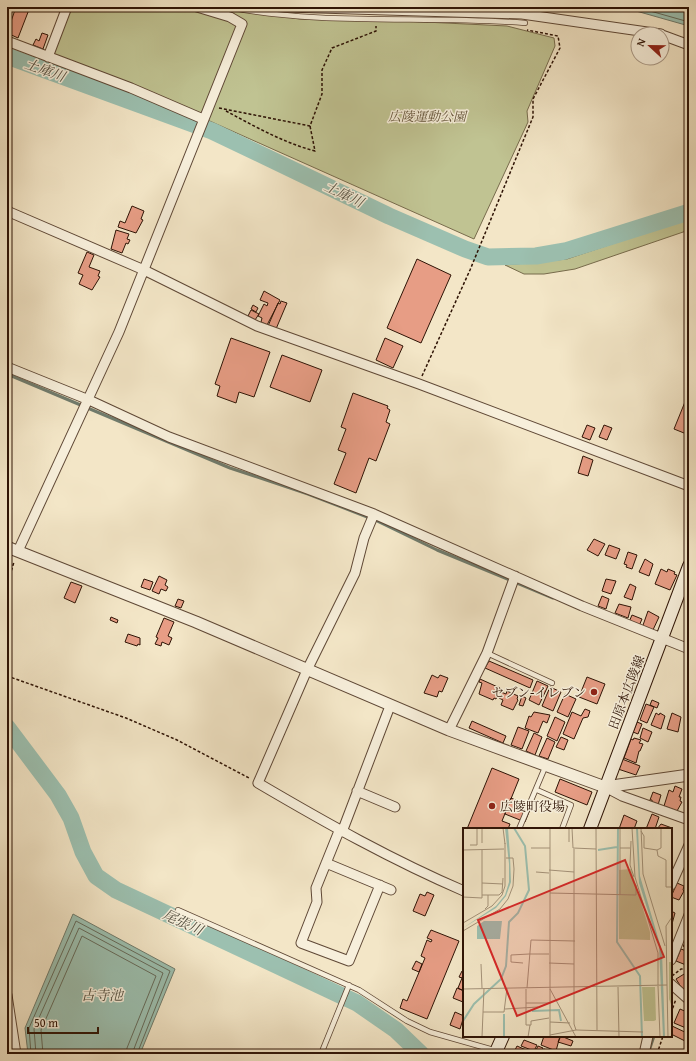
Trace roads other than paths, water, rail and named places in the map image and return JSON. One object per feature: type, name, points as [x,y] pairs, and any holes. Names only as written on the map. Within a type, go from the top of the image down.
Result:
[{"type":"main road","name":"田原本広陵線","points":[[590,828],[689,566]]},
{"type":"main road","points":[[499,1053],[503,1037]]},
{"type":"street","points":[[48,57],[67,7]]},
{"type":"street","points":[[18,551],[89,400],[144,270],[195,138],[242,24],[230,17],[197,7]]},
{"type":"street","points":[[286,7],[522,14],[630,30]]},
{"type":"street","points":[[670,38],[689,45]]},
{"type":"street","points":[[7,41],[131,88],[203,118]]},
{"type":"street","points":[[7,212],[144,270],[257,326],[419,384],[689,486]]},
{"type":"street","points":[[7,367],[89,400],[169,437],[474,560],[514,580],[689,649]]},
{"type":"street","points":[[372,518],[354,573],[307,670],[258,783],[340,832],[424,874],[463,891]]},
{"type":"street","points":[[7,547],[196,622],[449,730],[605,787],[622,796],[689,820]]},
{"type":"street","points":[[449,730],[487,653],[514,580]]},
{"type":"street","points":[[380,885],[349,961],[301,943],[317,902],[316,888],[358,791],[390,706]]},
{"type":"street","points":[[605,787],[689,775]]},
{"type":"street","points":[[358,791],[395,807]]},
{"type":"street","points":[[672,883],[689,845]]},
{"type":"street","points":[[326,863],[391,890]]},
{"type":"street","points":[[672,958],[689,915]]},
{"type":"street","points":[[672,985],[678,992],[689,1000]]},
{"type":"street","points":[[7,994],[16,1054]]},
{"type":"street","points":[[644,1054],[648,1037]]},
{"type":"lane","points":[[228,7],[300,16],[481,19],[525,23]]},
{"type":"lane","points":[[487,653],[552,683]]},
{"type":"lane","points":[[519,828],[537,790],[546,765]]},
{"type":"lane","points":[[537,790],[571,805],[562,828]]},
{"type":"lane","points":[[178,910],[348,987],[359,990],[407,1021],[430,1032],[499,1053]]},
{"type":"lane","points":[[321,1054],[348,987]]},
{"type":"water","points":[[622,7],[672,7],[689,13],[689,26]]},
{"type":"water","name":"古寺池","points":[[73,914],[175,969],[140,1054],[28,1054],[25,1028]]},
{"type":"waterway","name":"土庫川","points":[[7,56],[212,131],[389,216],[465,249],[488,257],[536,256],[565,251],[689,212]]},
{"type":"waterway","points":[[7,374],[230,468],[308,494],[375,520],[437,550],[553,598]]},
{"type":"waterway","name":"尾張川","points":[[7,727],[58,795],[71,818],[83,852],[96,876],[116,890],[357,1003],[396,1030],[421,1054]]},
{"type":"waterway","points":[[648,1054],[654,1037]]},
{"type":"place","name":"セブン-イレブン","points":[[594,692]]},
{"type":"place","name":"広陵町役場","points":[[492,806]]},
{"type":"park label","name":"広陵運動公園","points":[[427,116]]}]
